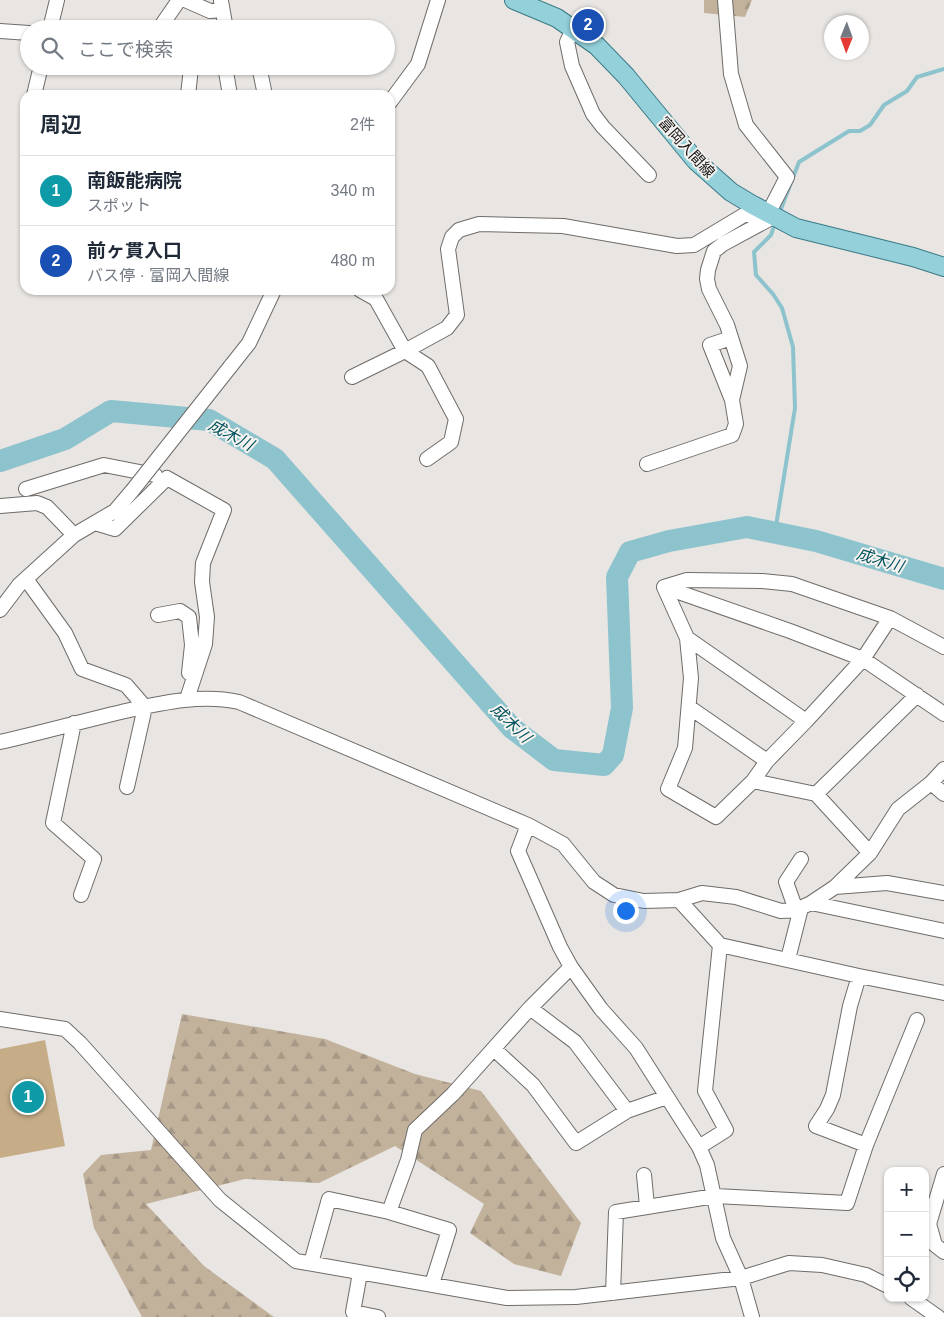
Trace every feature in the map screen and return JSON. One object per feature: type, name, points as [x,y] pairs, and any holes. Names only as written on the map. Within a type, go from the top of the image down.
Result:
[{"type":"main road","name":"富岡入間線","points":[[514,0],[556,18],[597,46],[612,61],[696,161],[731,192],[796,228],[943,265]]},
{"type":"street","points":[[52,20],[57,0]]},
{"type":"street","points":[[165,20],[178,0]]},
{"type":"street","points":[[185,0],[210,10],[221,5],[224,20]]},
{"type":"street","points":[[395,95],[418,64],[438,0]]},
{"type":"street","points":[[725,0],[731,74],[746,125],[787,177],[771,208],[770,215]]},
{"type":"street","points":[[573,29],[567,42],[572,66],[593,114],[649,175]]},
{"type":"street","points":[[0,31],[20,32]]},
{"type":"street","points":[[35,90],[39,75]]},
{"type":"street","points":[[188,90],[189,75]]},
{"type":"street","points":[[227,75],[229,90]]},
{"type":"street","points":[[261,75],[264,90]]},
{"type":"street","points":[[352,377],[447,328],[457,315],[448,249],[452,237],[459,230],[480,224],[564,226],[677,246],[694,245],[744,215],[770,215]]},
{"type":"street","points":[[732,400],[740,366],[727,325],[709,289],[707,278],[710,261],[714,251],[723,244],[770,215]]},
{"type":"street","points":[[0,610],[19,585],[74,535],[115,511],[249,342],[272,295]]},
{"type":"street","points":[[369,295],[376,299],[405,351],[428,366],[456,419],[451,442],[427,459]]},
{"type":"street","points":[[647,464],[732,435],[736,424],[732,400],[710,345],[731,338]]},
{"type":"street","points":[[26,489],[104,465],[167,478],[224,510],[203,563],[202,582],[208,617],[204,644],[187,699]]},
{"type":"street","points":[[95,523],[115,529],[167,478]]},
{"type":"street","points":[[0,506],[37,503],[47,508],[74,535]]},
{"type":"street","points":[[26,579],[65,633],[82,669],[126,686],[145,707]]},
{"type":"street","points":[[664,587],[687,580],[762,581],[792,584],[890,618],[944,646]]},
{"type":"street","points":[[664,587],[687,638],[691,678],[685,748],[668,789],[716,818],[863,659],[890,618]]},
{"type":"street","points":[[664,587],[863,659],[944,714]]},
{"type":"street","points":[[158,615],[180,611],[189,617],[192,644],[187,699]]},
{"type":"street","points":[[687,638],[806,721]]},
{"type":"street","points":[[816,794],[916,695]]},
{"type":"street","points":[[0,742],[74,723],[187,699],[232,700],[528,825],[564,844],[594,882],[614,895],[644,901],[679,900],[702,893],[736,897],[781,911],[803,907],[944,931]]},
{"type":"street","points":[[127,787],[145,707]]},
{"type":"street","points":[[690,707],[767,761]]},
{"type":"street","points":[[74,723],[53,823],[94,860],[82,895]]},
{"type":"street","points":[[788,959],[803,907],[835,888],[870,853],[898,809],[931,784],[944,769]]},
{"type":"street","points":[[752,780],[816,794],[870,853]]},
{"type":"street","points":[[931,784],[944,794]]},
{"type":"street","points":[[528,825],[518,851],[560,947],[571,967],[601,1009],[636,1048],[699,1147],[708,1165],[723,1238],[741,1278],[752,1317]]},
{"type":"street","points":[[801,859],[786,882],[803,907]]},
{"type":"street","points":[[835,888],[887,883],[944,893]]},
{"type":"street","points":[[679,900],[720,945],[858,976],[944,992]]},
{"type":"street","points":[[699,1147],[726,1130],[705,1091],[720,945]]},
{"type":"street","points":[[389,1212],[408,1160],[415,1130],[454,1094],[530,1008],[571,967]]},
{"type":"street","points":[[858,976],[850,1006],[834,1095],[816,1126],[866,1145]]},
{"type":"street","points":[[530,1008],[574,1042],[628,1112]]},
{"type":"street","points":[[0,1019],[65,1030],[80,1043],[220,1200],[296,1261],[507,1298],[576,1297],[741,1278],[789,1263],[822,1265],[866,1275],[884,1284]]},
{"type":"street","points":[[613,1293],[616,1212],[715,1196],[847,1203],[866,1145],[916,1020]]},
{"type":"street","points":[[494,1049],[533,1085],[576,1143],[628,1112],[667,1097]]},
{"type":"street","points":[[944,1174],[930,1224],[935,1245],[944,1252]]},
{"type":"street","points":[[644,1175],[648,1206]]},
{"type":"street","points":[[311,1264],[329,1199],[389,1212],[449,1230],[432,1284]]},
{"type":"street","points":[[360,1273],[353,1312],[378,1317]]},
{"type":"street","points":[[917,1302],[938,1317]]},
{"type":"green space","points":[[704,0],[752,0],[745,17],[704,13]]},
{"type":"green space","points":[[182,1014],[325,1039],[415,1074],[481,1091],[581,1223],[561,1276],[514,1264],[470,1233],[484,1204],[395,1146],[319,1183],[245,1179],[146,1204],[204,1266],[274,1317],[142,1317],[94,1228],[83,1174],[101,1155],[151,1150]]},
{"type":"building","points":[[45,1040],[65,1146],[0,1158],[0,1049]]},
{"type":"waterway","points":[[781,209],[799,162],[849,131],[860,131],[870,125],[884,105],[907,91],[917,77],[944,69]]},
{"type":"waterway","points":[[773,229],[771,235],[754,252],[756,275],[773,294],[782,308],[793,347],[795,408],[775,532]]},
{"type":"waterway","name":"成木川","points":[[0,461],[65,439],[111,411],[209,420],[275,459],[512,728],[554,760],[604,765],[613,755],[622,708],[617,577],[630,552],[669,541],[747,527],[816,541],[944,579]]},
{"type":"place","name":"前ヶ貫入口","points":[[588,25]]},
{"type":"place","name":"南飯能病院","points":[[28,1097]]}]
